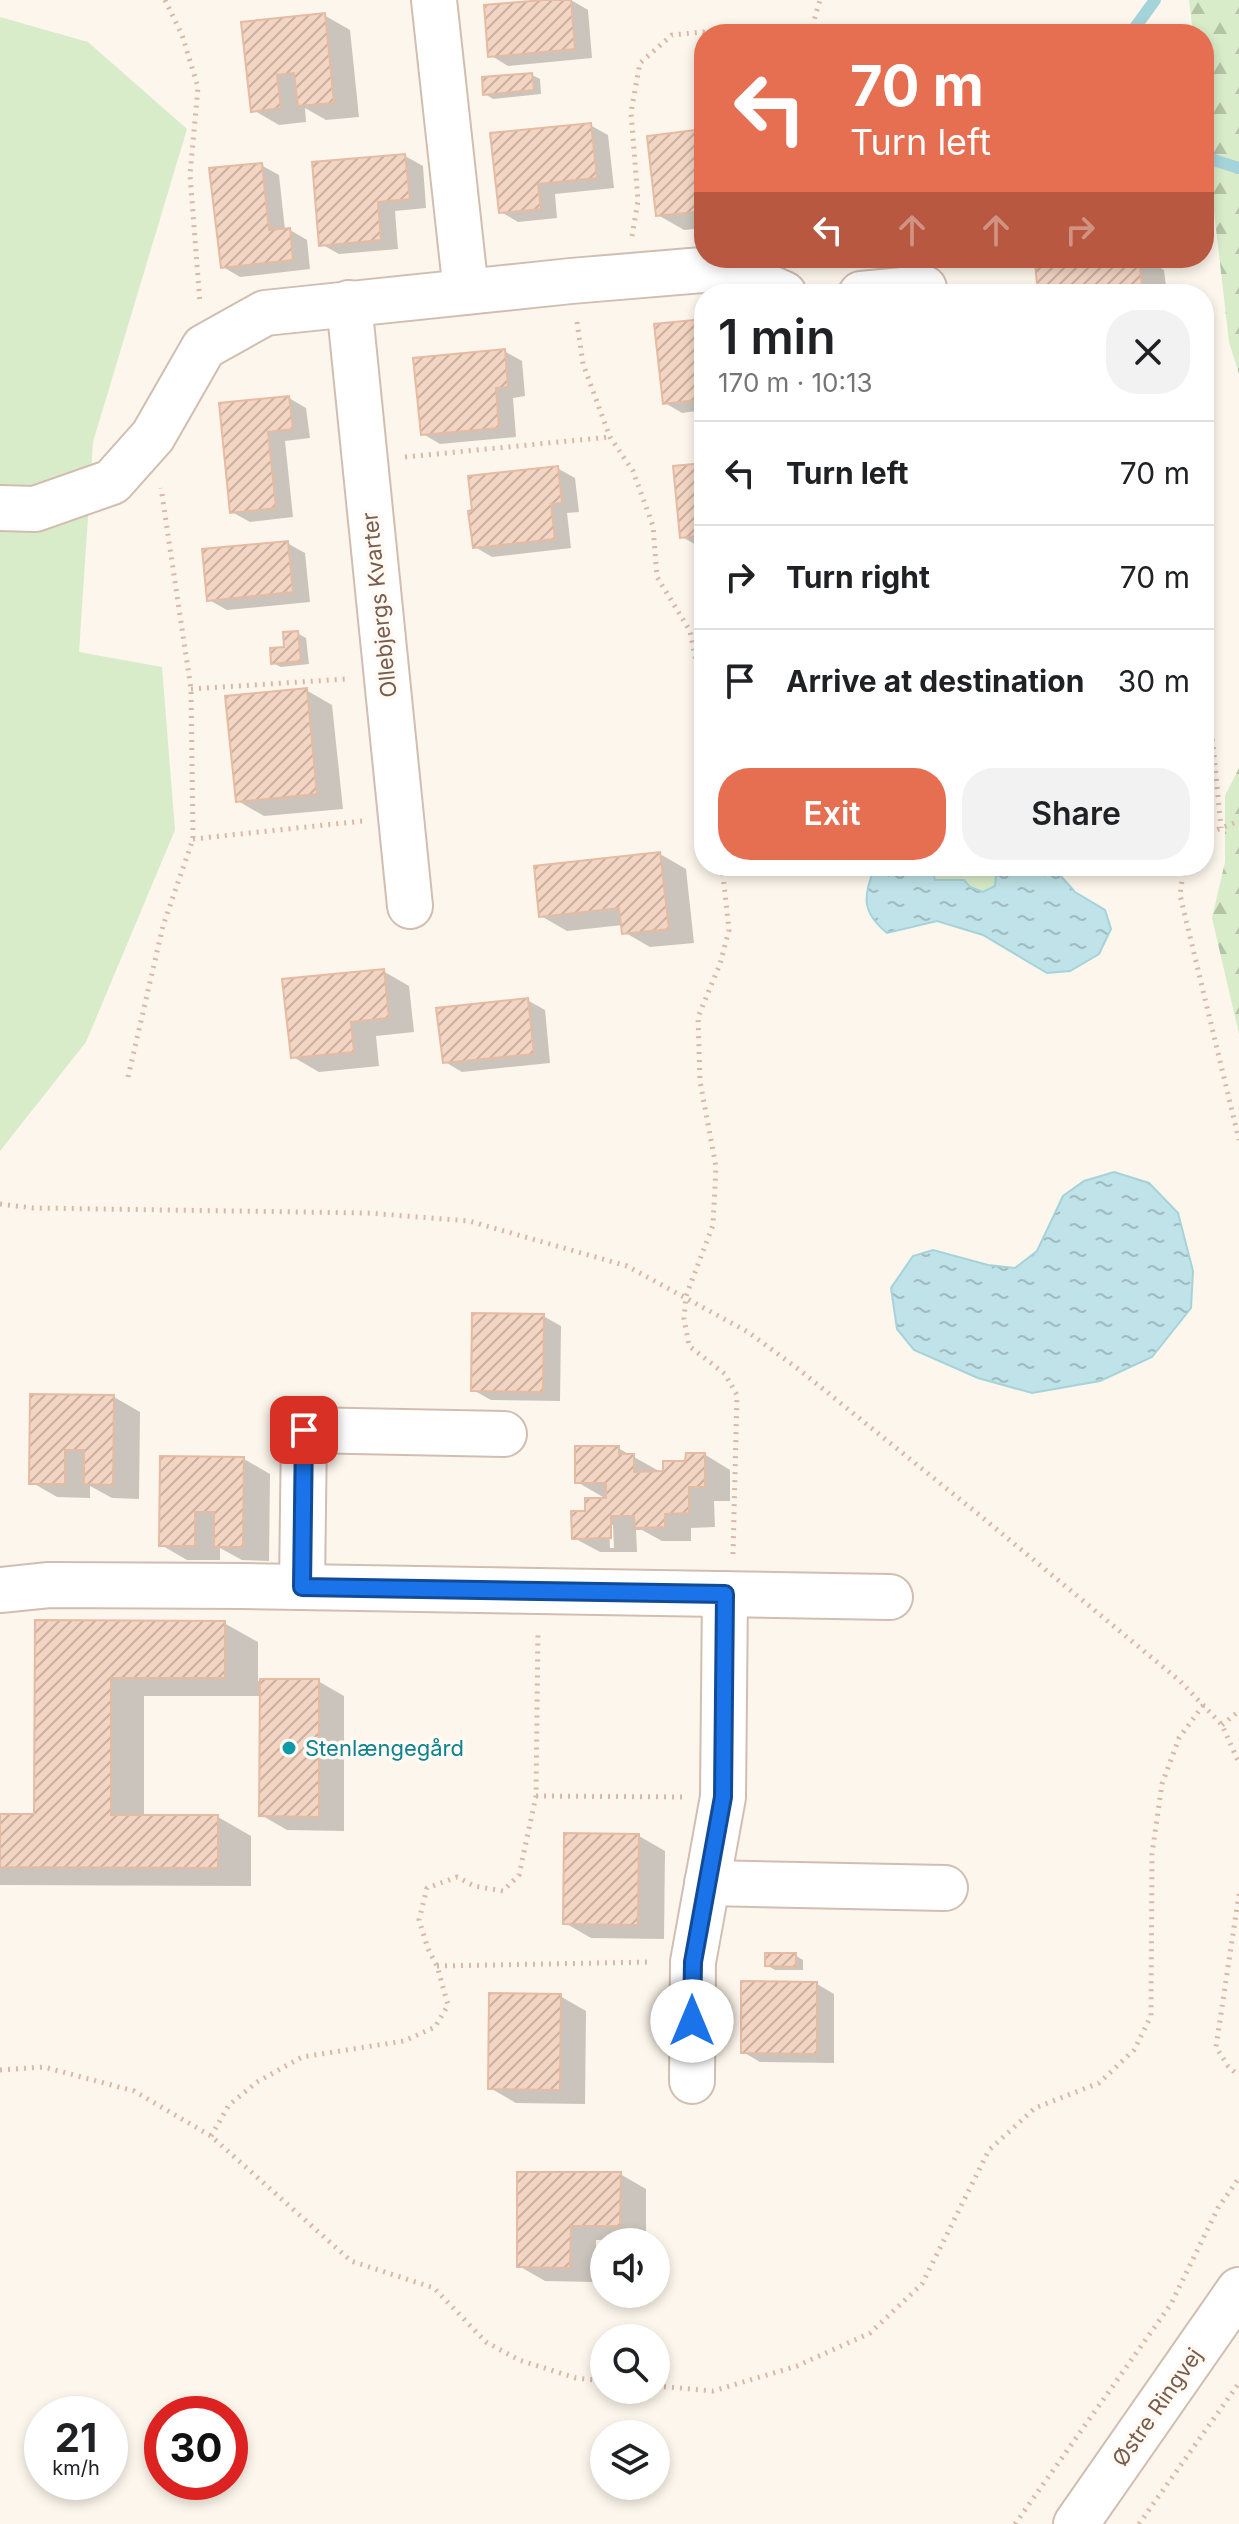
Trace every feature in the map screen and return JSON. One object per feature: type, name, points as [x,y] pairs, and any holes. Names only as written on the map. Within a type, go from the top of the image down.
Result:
[{"type":"street","points":[[434,0],[466,292]]},
{"type":"street","points":[[0,508],[35,509],[112,482],[153,436],[204,347],[265,313],[726,268],[762,284]]},
{"type":"street","name":"Ollebjergs Kvarter","points":[[349,303],[410,906]]},
{"type":"street","points":[[302,1587],[304,1430],[504,1434]]},
{"type":"street","points":[[0,1590],[49,1585],[890,1597]]},
{"type":"street","points":[[692,2081],[693,1962],[723,1797],[725,1594]]},
{"type":"street","points":[[707,1883],[945,1888]]},
{"type":"street","name":"Østre Ringvej","points":[[1076,2524],[1239,2290]]},
{"type":"path","points":[[165,0],[182,35],[198,87],[190,175],[204,347]]},
{"type":"path","points":[[813,24],[820,0]]},
{"type":"path","points":[[625,276],[638,201],[631,112],[640,63],[672,35],[694,33]]},
{"type":"path","points":[[571,281],[583,364],[610,437],[633,471],[653,526],[657,577],[690,631],[694,651]]},
{"type":"path","points":[[128,1077],[163,926],[193,839],[191,689],[153,436]]},
{"type":"path","points":[[365,461],[610,437]]},
{"type":"path","points":[[191,689],[387,676]]},
{"type":"path","points":[[1214,754],[1221,828]]},
{"type":"path","points":[[193,839],[400,817]]},
{"type":"path","points":[[1214,832],[1239,821]]},
{"type":"path","points":[[723,876],[729,930],[720,964],[698,1017],[700,1081],[716,1167],[713,1225],[686,1296],[684,1319],[689,1346],[725,1374],[737,1395],[733,1562],[725,1594]]},
{"type":"path","points":[[1183,876],[1180,895],[1239,1140]]},
{"type":"path","points":[[0,1204],[33,1208],[368,1213],[469,1221],[627,1266],[748,1332],[797,1368],[1156,1661],[1204,1704],[1222,1725],[1239,1763]]},
{"type":"path","points":[[211,2136],[229,2105],[257,2082],[302,2057],[404,2041],[435,2027],[448,2005],[419,1920],[427,1888],[457,1877],[474,1886],[503,1891],[519,1875],[536,1796],[538,1590]]},
{"type":"path","points":[[670,2387],[713,2391],[797,2366],[870,2333],[922,2284],[989,2150],[1035,2108],[1099,2083],[1134,2050],[1151,2016],[1152,1854],[1162,1784],[1179,1738],[1204,1704]]},
{"type":"path","points":[[1222,1725],[1239,1711]]},
{"type":"path","points":[[536,1796],[723,1797]]},
{"type":"path","points":[[1239,1894],[1216,2047],[1228,2066],[1239,2076]]},
{"type":"path","points":[[437,1966],[693,1962]]},
{"type":"path","points":[[0,2070],[44,2067],[134,2091],[211,2136],[351,2261],[434,2288],[486,2342],[519,2360],[590,2380]]},
{"type":"path","points":[[1015,2524],[1171,2304],[1218,2208],[1239,2178]]},
{"type":"path","points":[[1139,2524],[1239,2383]]},
{"type":"green space","points":[[1189,0],[1239,0],[1239,374],[1229,342],[1214,211],[1214,24],[1192,24]]},
{"type":"green space","points":[[0,17],[88,42],[187,129],[93,442],[79,652],[162,667],[175,830],[86,1042],[0,1151]]},
{"type":"green space","points":[[1239,768],[1239,1034],[1212,918],[1225,862],[1225,796]]},
{"type":"green space","points":[[934,876],[996,877],[995,886],[983,892],[970,887],[963,880],[935,880]]},
{"type":"water","points":[[872,876],[934,876],[935,880],[964,880],[970,887],[983,892],[995,886],[995,876],[1061,876],[1075,892],[1105,910],[1111,929],[1099,954],[1070,971],[1047,973],[983,935],[937,921],[887,933],[868,910],[868,886]]},
{"type":"water","points":[[1114,1172],[1149,1183],[1178,1213],[1193,1271],[1191,1308],[1152,1357],[1100,1381],[1032,1393],[978,1378],[914,1350],[897,1329],[891,1288],[913,1256],[933,1250],[988,1265],[1015,1268],[1037,1251],[1063,1196],[1084,1181]]},
{"type":"building","points":[[571,0],[575,49],[488,57],[484,5]]},
{"type":"building","points":[[325,13],[334,103],[298,106],[294,73],[277,75],[281,108],[251,112],[241,22]]},
{"type":"building","points":[[532,73],[534,90],[483,95],[482,77]]},
{"type":"building","points":[[591,123],[597,178],[538,184],[541,209],[499,213],[490,133]]},
{"type":"building","points":[[694,130],[694,212],[656,216],[647,136]]},
{"type":"building","points":[[405,154],[410,199],[378,202],[381,240],[319,246],[312,162]]},
{"type":"building","points":[[262,163],[269,230],[290,228],[293,260],[221,268],[209,168]]},
{"type":"building","points":[[1035,268],[1140,268],[1142,284],[1037,284]]},
{"type":"building","points":[[694,320],[694,400],[663,404],[654,324]]},
{"type":"building","points":[[505,349],[508,387],[496,388],[499,428],[421,435],[413,358]]},
{"type":"building","points":[[289,396],[293,429],[268,432],[276,508],[230,513],[219,403]]},
{"type":"building","points":[[694,464],[694,536],[680,538],[673,466]]},
{"type":"building","points":[[558,466],[562,503],[551,504],[555,539],[473,548],[468,511],[472,510],[468,476]]},
{"type":"building","points":[[288,541],[293,592],[207,601],[202,549]]},
{"type":"building","points":[[298,631],[301,661],[271,664],[270,648],[284,647],[283,632]]},
{"type":"building","points":[[307,688],[317,794],[236,802],[225,696]]},
{"type":"building","points":[[660,852],[669,929],[622,934],[619,908],[539,917],[534,866]]},
{"type":"building","points":[[384,969],[389,1018],[351,1022],[354,1052],[291,1058],[282,979]]},
{"type":"building","points":[[528,998],[534,1054],[443,1063],[436,1008]]},
{"type":"building","points":[[472,1313],[544,1314],[543,1392],[471,1391]]},
{"type":"building","points":[[30,1394],[114,1395],[113,1485],[84,1484],[84,1450],[65,1450],[65,1484],[29,1484]]},
{"type":"building","points":[[575,1446],[619,1446],[619,1454],[634,1454],[634,1472],[663,1471],[663,1461],[685,1461],[686,1453],[705,1453],[705,1487],[689,1487],[689,1513],[665,1514],[665,1527],[635,1528],[634,1516],[611,1516],[611,1538],[572,1539],[571,1511],[585,1511],[585,1498],[606,1498],[606,1483],[575,1483]]},
{"type":"building","points":[[160,1456],[244,1457],[243,1547],[214,1547],[214,1512],[195,1512],[195,1546],[159,1546]]},
{"type":"building","points":[[35,1620],[225,1621],[225,1678],[111,1678],[111,1815],[218,1815],[218,1868],[0,1867],[0,1814],[34,1814]]},
{"type":"building","name":"Stenlængegård","points":[[260,1679],[319,1679],[319,1817],[259,1816]]},
{"type":"building","points":[[564,1833],[639,1834],[638,1925],[563,1924]]},
{"type":"building","points":[[765,1953],[796,1953],[796,1967],[765,1966]]},
{"type":"building","points":[[741,1981],[817,1982],[817,2054],[741,2053]]},
{"type":"building","points":[[489,1993],[561,1994],[560,2090],[488,2089]]},
{"type":"building","points":[[517,2172],[621,2172],[620,2226],[571,2226],[570,2268],[517,2267]]},
{"type":"waterway","points":[[1138,24],[1155,0]]},
{"type":"waterway","points":[[1214,160],[1239,168]]},
{"type":"place","name":"Stenlængegård","points":[[289,1748]]},
{"type":"route","points":[[304,1430],[302,1587],[725,1594],[723,1797],[693,1962],[692,2021]]}]
